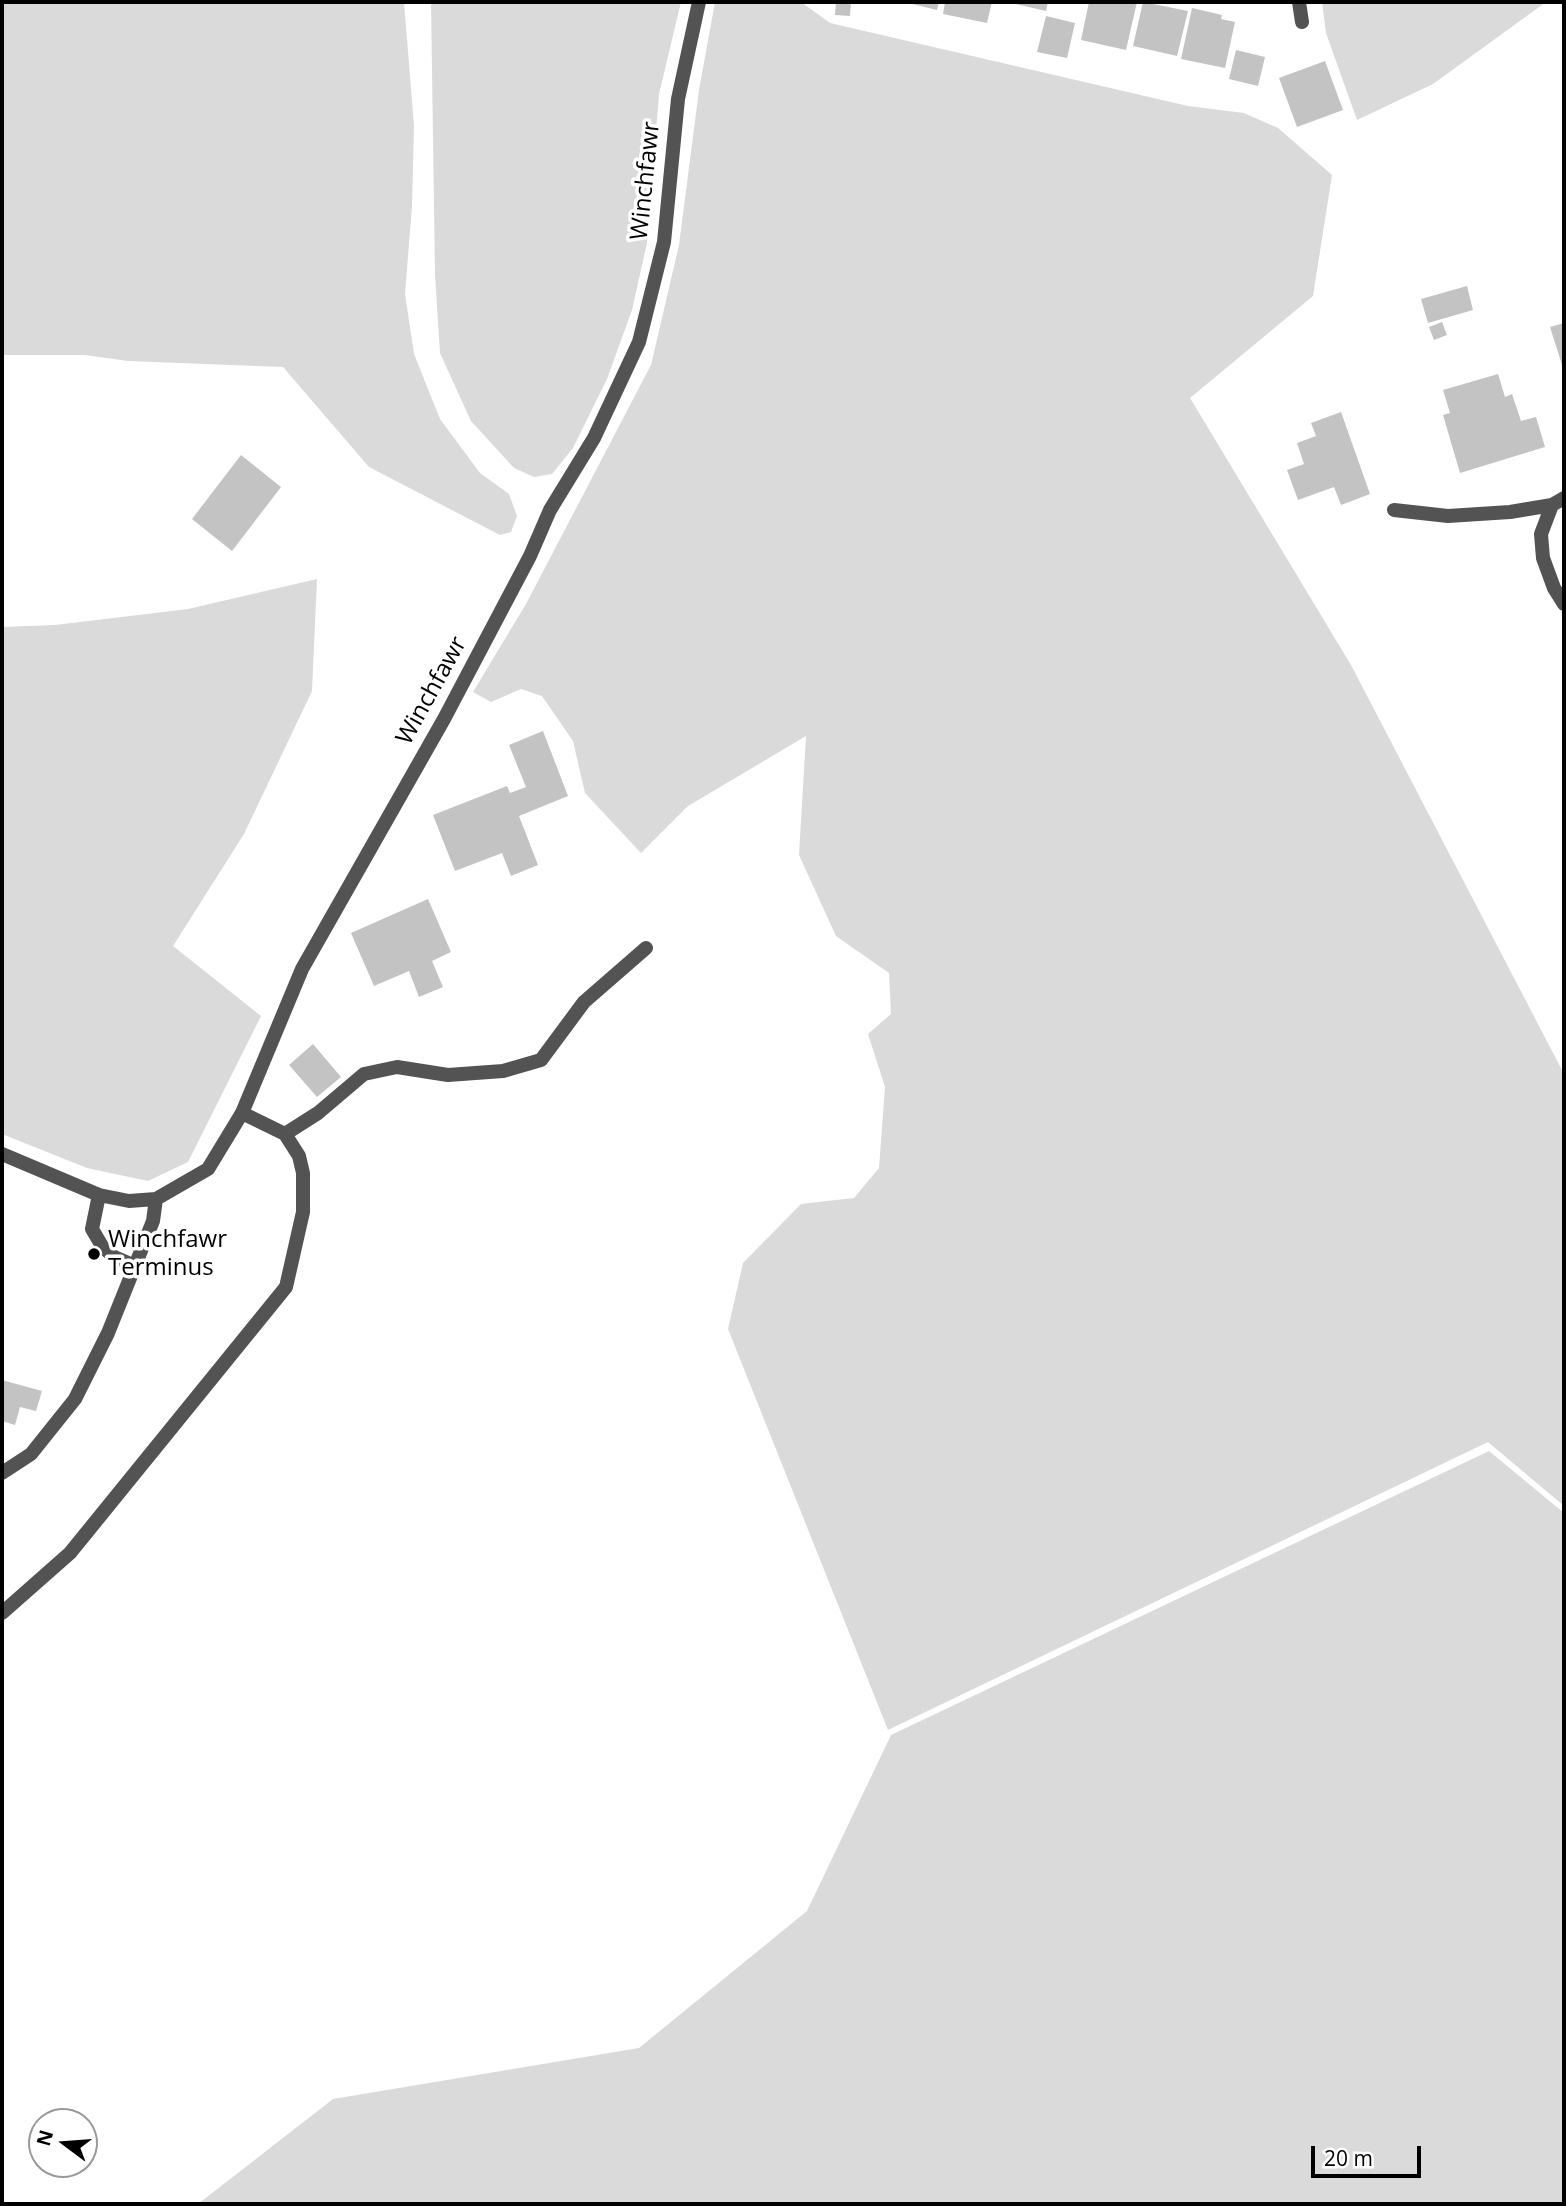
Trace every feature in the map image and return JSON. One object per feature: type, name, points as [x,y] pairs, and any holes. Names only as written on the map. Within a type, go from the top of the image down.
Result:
[{"type":"street","name":"Winchfawr","points":[[2,1154],[99,1195],[129,1201],[156,1199],[186,1185],[208,1169],[242,1113],[302,969],[444,719],[530,556],[550,510],[594,438],[639,342],[664,242],[678,99],[699,2]]},
{"type":"street","points":[[1299,2],[1302,22]]},
{"type":"street","points":[[1394,510],[1448,516],[1510,512],[1558,501]]},
{"type":"street","points":[[1558,501],[1541,534],[1543,558],[1553,588],[1564,604]]},
{"type":"street","points":[[285,1134],[318,1114],[364,1074],[397,1067],[448,1075],[503,1071],[541,1060],[584,1002],[646,948]]},
{"type":"street","points":[[2,1613],[69,1553],[286,1287],[303,1212],[299,1156],[285,1134],[242,1113]]},
{"type":"street","points":[[99,1195],[92,1229],[102,1246],[114,1256],[135,1266]]},
{"type":"street","points":[[2,1473],[31,1454],[75,1399],[108,1334],[153,1221],[156,1199]]},
{"type":"shaded area","points":[[2,2],[404,2],[414,126],[412,206],[405,294],[414,354],[440,419],[480,473],[509,494],[517,516],[511,532],[500,535],[369,467],[283,367],[128,361],[85,355],[2,355]]},
{"type":"shaded area","points":[[431,2],[681,2],[659,94],[647,243],[632,310],[607,379],[573,448],[552,474],[534,477],[514,468],[471,421],[440,353],[435,274]]},
{"type":"shaded area","points":[[715,2],[801,2],[830,23],[1188,106],[1244,113],[1278,128],[1332,175],[1313,296],[1190,398],[1351,665],[1564,1074],[1564,1506],[1488,1442],[888,1730],[728,1329],[743,1263],[801,1204],[854,1198],[879,1168],[885,1087],[868,1034],[891,1014],[889,973],[836,936],[799,855],[806,736],[688,806],[641,853],[585,793],[573,741],[542,696],[521,689],[491,702],[473,692],[526,604],[651,365],[679,245],[699,90]]},
{"type":"shaded area","points":[[1322,2],[1546,2],[1433,84],[1357,120],[1326,33]]},
{"type":"shaded area","points":[[317,579],[312,691],[244,834],[173,946],[261,1016],[188,1162],[148,1181],[87,1168],[2,1134],[2,627],[55,625],[188,609]]},
{"type":"shaded area","points":[[1489,1451],[1564,1513],[1564,2204],[198,2204],[333,2099],[639,2048],[807,1911],[891,1735]]},
{"type":"building","points":[[836,2],[851,2],[850,16],[835,15]]},
{"type":"building","points":[[904,2],[939,2],[937,10]]},
{"type":"building","points":[[945,2],[992,2],[987,23],[943,14]]},
{"type":"building","points":[[1007,2],[1048,2],[1046,11]]},
{"type":"building","points":[[1089,2],[1137,2],[1126,50],[1081,40]]},
{"type":"building","points":[[1143,2],[1188,11],[1177,56],[1133,46]]},
{"type":"building","points":[[1192,8],[1222,15],[1221,19],[1235,22],[1225,68],[1181,59]]},
{"type":"building","points":[[1046,16],[1075,23],[1067,58],[1037,52]]},
{"type":"building","points":[[1236,50],[1265,57],[1258,86],[1229,79]]},
{"type":"building","points":[[1325,61],[1343,110],[1297,127],[1279,78]]},
{"type":"building","points":[[1467,286],[1473,310],[1428,323],[1421,299]]},
{"type":"building","points":[[1442,322],[1447,335],[1434,340],[1429,327]]},
{"type":"building","points":[[1564,323],[1564,371],[1550,327]]},
{"type":"building","points":[[1498,374],[1505,397],[1512,394],[1521,421],[1536,417],[1545,447],[1460,473],[1443,415],[1450,413],[1443,390]]},
{"type":"building","points":[[1341,412],[1370,494],[1341,505],[1334,487],[1298,500],[1287,470],[1304,464],[1297,443],[1316,436],[1311,423]]},
{"type":"building","points":[[241,455],[281,487],[232,551],[192,519]]},
{"type":"building","points":[[543,731],[568,796],[519,816],[538,865],[511,876],[502,853],[455,871],[433,815],[507,786],[510,793],[526,787],[509,745]]},
{"type":"building","points":[[428,899],[451,952],[432,961],[443,987],[419,997],[409,971],[374,986],[351,933]]},
{"type":"building","points":[[313,1044],[341,1077],[317,1097],[289,1065]]},
{"type":"building","points":[[2,1380],[42,1391],[36,1411],[20,1407],[15,1425],[2,1421]]},
{"type":"place","name":"Winchfawr Terminus","points":[[94,1254]]}]
